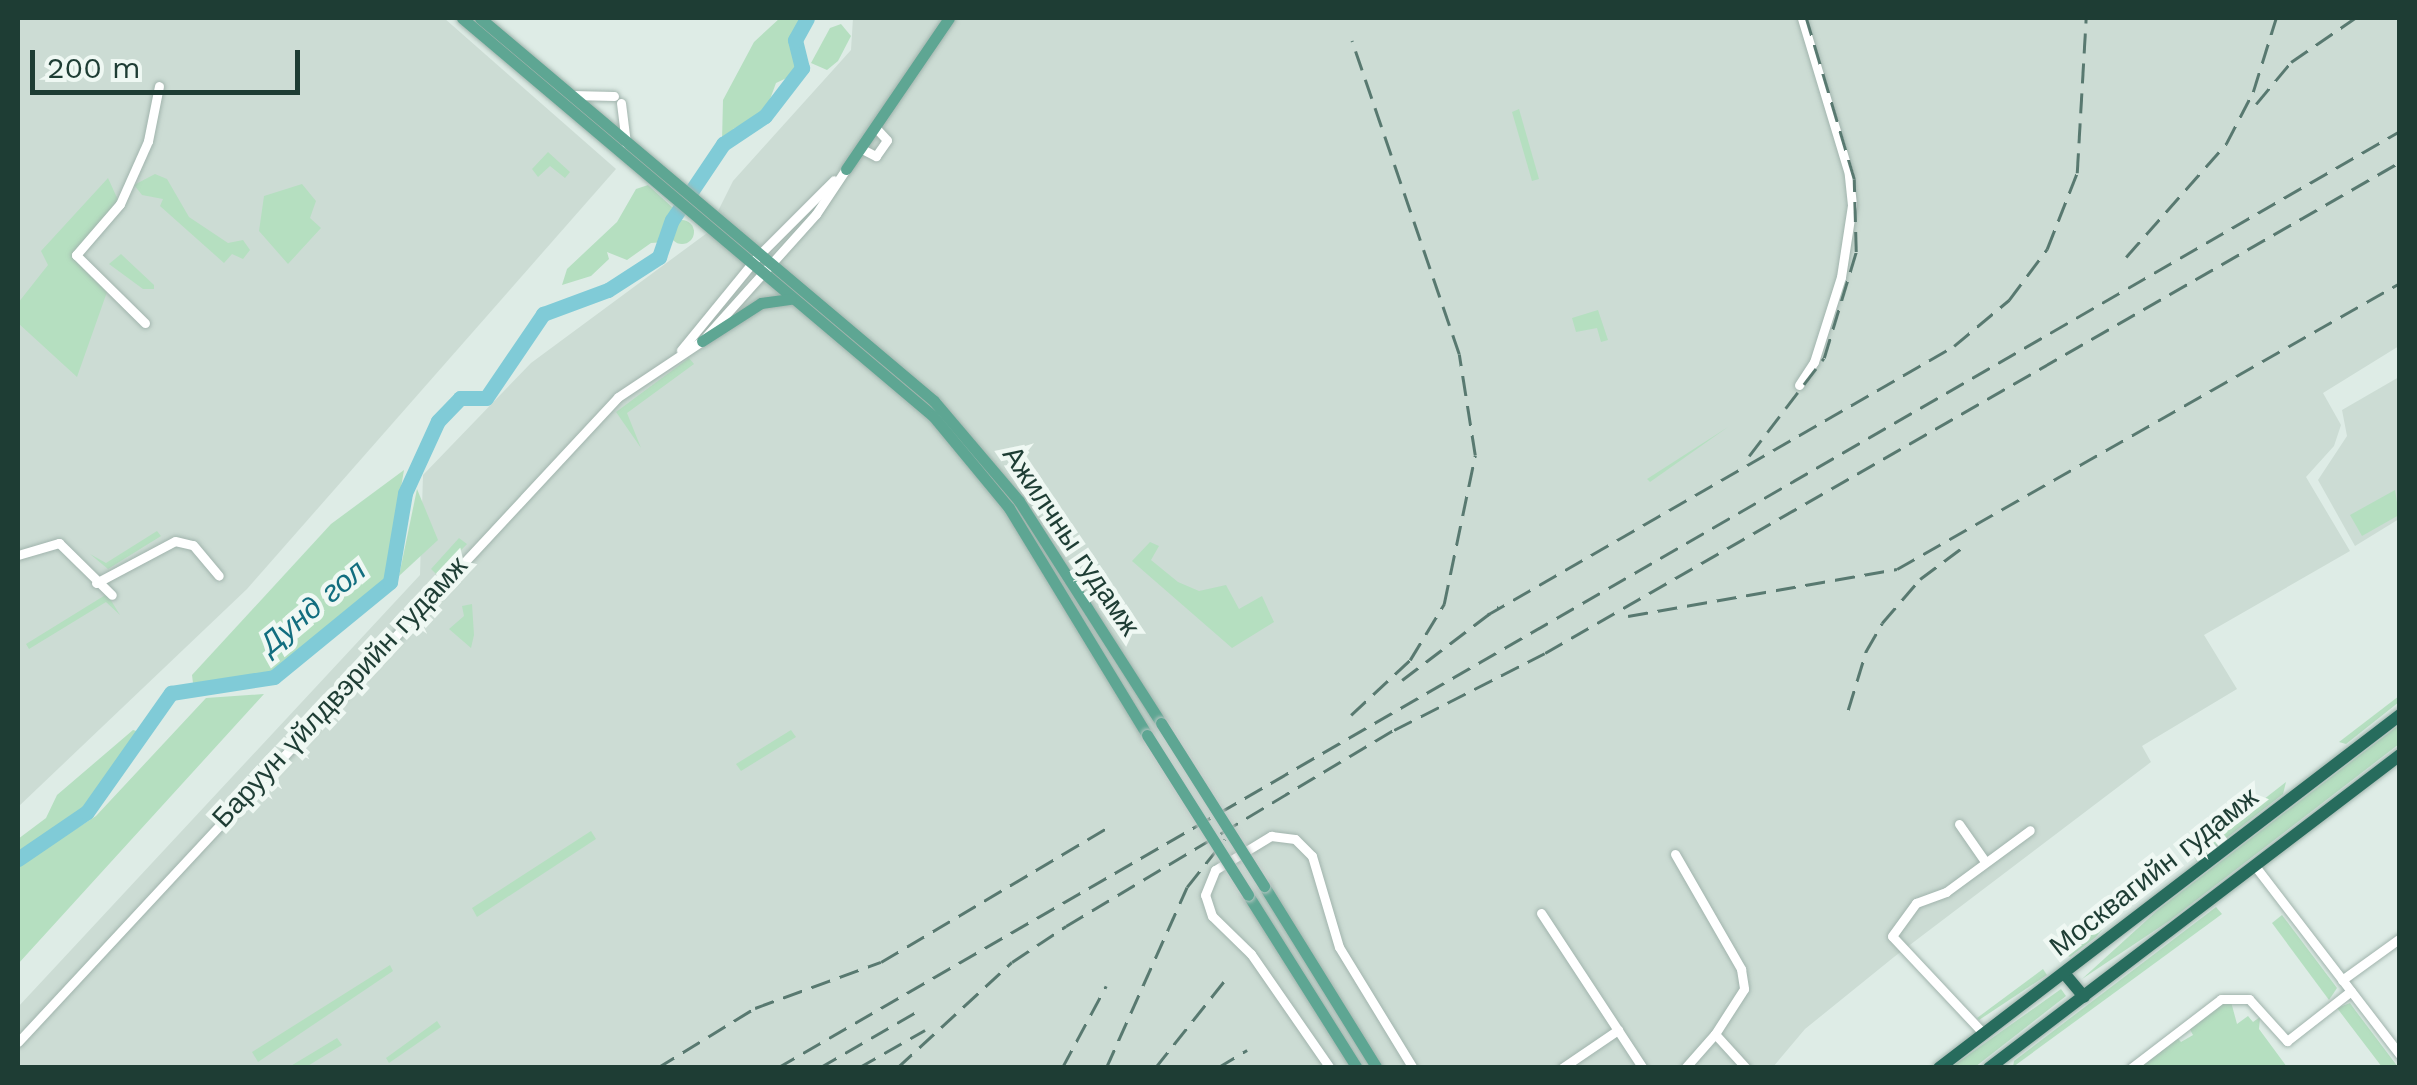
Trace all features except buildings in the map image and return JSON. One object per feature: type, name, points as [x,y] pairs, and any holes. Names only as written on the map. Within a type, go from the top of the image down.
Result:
[{"type":"highway","name":"Москвагийн гудамж","points":[[1939,1068],[2400,715]]},
{"type":"highway","name":"Москвагийн гудамж","points":[[1989,1068],[2400,755]]},
{"type":"highway","points":[[2064,973],[2084,997]]},
{"type":"main road","name":"Ажилчны гудамж","points":[[462,18],[636,171],[714,225]]},
{"type":"main road","name":"Ажилчны гудамж","points":[[480,18],[626,146],[646,158],[754,260],[934,401],[991,473],[1161,722],[1377,1068]]},
{"type":"main road","points":[[846,169],[948,18]]},
{"type":"main road","name":"Ажилчны гудамж","points":[[766,270],[792,299],[933,416],[991,473],[1147,734],[1356,1068]]},
{"type":"main road","points":[[702,341],[762,303],[792,299]]},
{"type":"street","points":[[1799,385],[1814,362],[1841,276],[1852,205],[1849,174],[1802,18]]},
{"type":"street","points":[[146,323],[76,255],[120,204],[148,141],[159,86]]},
{"type":"street","points":[[568,94],[618,100],[626,146]]},
{"type":"street","name":"Баруун үйлдвэрийн гудамж","points":[[676,356],[754,260],[846,169]]},
{"type":"street","name":"Баруун үйлдвэрийн гудамж","points":[[18,1042],[618,397],[702,341],[766,270],[846,169]]},
{"type":"street","points":[[96,583],[175,541],[193,545],[218,576]]},
{"type":"street","points":[[18,556],[59,542],[112,596]]},
{"type":"street","points":[[1959,824],[1984,860]]},
{"type":"street","points":[[1984,1034],[1892,936],[1902,914],[1946,892],[1984,860],[2030,830]]},
{"type":"street","points":[[1330,1068],[1251,954],[1212,916],[1205,896],[1215,870],[1271,836],[1296,839],[1312,856],[1339,947],[1412,1068]]},
{"type":"street","points":[[1676,854],[1741,969],[1744,989],[1715,1034],[1685,1068]]},
{"type":"street","points":[[2256,866],[2400,1055]]},
{"type":"street","points":[[1541,913],[1643,1068]]},
{"type":"street","points":[[2342,980],[2400,938]]},
{"type":"street","points":[[2131,1068],[2221,999],[2249,999],[2288,1041],[2350,991]]},
{"type":"street","points":[[1562,1068],[1618,1030]]},
{"type":"street","points":[[1715,1034],[1746,1068]]},
{"type":"shaded area","points":[[18,18],[444,18],[616,169],[247,589],[18,807]]},
{"type":"shaded area","points":[[853,18],[2399,18],[2399,346],[2323,393],[2341,425],[2334,446],[2306,477],[2350,551],[2204,635],[2237,689],[2142,746],[2151,762],[1894,957],[1805,1029],[1773,1067],[18,1068],[18,1007],[420,575],[423,475],[531,363],[707,233],[733,181],[851,50]]},
{"type":"shaded area","points":[[2399,377],[2399,519],[2355,546],[2318,480],[2347,436],[2342,410]]},
{"type":"green space","points":[[780,18],[812,18],[800,34],[806,69],[776,83],[765,113],[733,129],[731,145],[710,173],[722,141],[723,100],[754,42]]},
{"type":"green space","points":[[841,24],[851,36],[838,61],[827,70],[811,63],[830,28]]},
{"type":"green space","points":[[1519,109],[1539,179],[1532,181],[1512,112]]},
{"type":"green space","points":[[548,152],[570,172],[565,178],[550,166],[538,177],[532,169]]},
{"type":"green space","points":[[155,174],[167,179],[189,217],[228,243],[243,240],[250,250],[243,259],[232,254],[224,263],[160,206],[163,199],[142,195],[134,185]]},
{"type":"green space","points":[[108,178],[118,200],[74,255],[107,292],[77,377],[18,323],[18,303],[48,265],[41,251]]},
{"type":"green space","points":[[302,184],[316,201],[310,218],[321,228],[288,264],[259,231],[264,196]]},
{"type":"green space","points":[[648,185],[672,207],[665,242],[651,243],[627,260],[607,252],[609,259],[591,276],[562,285],[567,269],[617,222],[636,189]]},
{"type":"green space","points":[[682,220],[691,223],[691,241],[682,244],[673,241],[670,232],[673,223]]},
{"type":"green space","points":[[121,254],[154,289],[143,289],[109,264]]},
{"type":"green space","points":[[1598,310],[1608,340],[1601,342],[1597,328],[1576,332],[1572,318]]},
{"type":"green space","points":[[689,358],[694,364],[627,413],[641,448],[616,412]]},
{"type":"green space","points":[[1728,427],[1650,482],[1647,479]]},
{"type":"green space","points":[[404,470],[385,581],[271,673],[193,683],[192,675],[331,524]]},
{"type":"green space","points":[[417,489],[438,540],[399,576]]},
{"type":"green space","points":[[2395,490],[2399,515],[2362,536],[2350,515]]},
{"type":"green space","points":[[157,531],[161,536],[108,569],[90,554],[106,563]]},
{"type":"green space","points":[[459,538],[467,544],[437,575],[431,569]]},
{"type":"green space","points":[[1150,542],[1159,546],[1151,560],[1178,582],[1199,591],[1226,585],[1239,609],[1262,596],[1274,622],[1232,648],[1132,561]]},
{"type":"green space","points":[[107,594],[120,615],[106,602],[29,649],[26,644]]},
{"type":"green space","points":[[472,604],[471,648],[449,629],[464,616],[462,606]]},
{"type":"green space","points":[[264,694],[18,964],[18,866],[96,816],[206,698]]},
{"type":"green space","points":[[2399,696],[2399,702],[2346,744],[2339,742]]},
{"type":"green space","points":[[2399,725],[2399,744],[2169,921],[2082,979],[2159,909]]},
{"type":"green space","points":[[133,730],[150,735],[86,810],[18,855],[18,839],[46,818],[57,795]]},
{"type":"green space","points":[[791,730],[796,737],[741,771],[736,764]]},
{"type":"green space","points":[[2286,782],[2283,794],[2197,861],[2192,855]]},
{"type":"green space","points":[[591,831],[596,839],[477,917],[472,908]]},
{"type":"green space","points":[[2216,907],[2222,914],[2013,1067],[2014,1061]]},
{"type":"green space","points":[[2116,913],[2096,937],[2070,957],[2063,954]]},
{"type":"green space","points":[[2282,915],[2337,988],[2329,1000],[2272,923]]},
{"type":"green space","points":[[390,965],[393,971],[258,1062],[252,1052]]},
{"type":"green space","points":[[2043,969],[2047,975],[1977,1018]]},
{"type":"green space","points":[[2061,989],[2066,996],[1975,1067],[1950,1068]]},
{"type":"green space","points":[[2230,998],[2237,1024],[2248,1016],[2253,1022],[2260,1017],[2259,1029],[2287,1067],[2135,1068],[2173,1033],[2181,1042],[2193,1035],[2187,1024]]},
{"type":"green space","points":[[2350,1003],[2398,1067],[2382,1067],[2337,1008]]},
{"type":"green space","points":[[437,1021],[441,1027],[389,1063],[386,1058]]},
{"type":"green space","points":[[337,1038],[342,1045],[306,1067],[289,1067]]},
{"type":"waterway","name":"Дунд гол","points":[[18,859],[87,812],[171,693],[274,677],[390,582],[405,493],[438,421],[460,398],[486,398],[543,314],[608,290],[659,257],[672,220],[723,144],[765,116],[802,68],[795,40],[807,18]]},
{"type":"railway","points":[[1749,456],[1824,358],[1856,252],[1854,179],[1806,18]]},
{"type":"railway","points":[[1487,615],[1954,346],[2009,300],[2047,249],[2077,173],[2086,18]]},
{"type":"railway","points":[[2126,257],[2226,144],[2253,92],[2276,18]]},
{"type":"railway","points":[[2256,104],[2291,62],[2355,18]]},
{"type":"railway","points":[[1351,715],[1410,660],[1444,604],[1475,455],[1459,354],[1352,41]]},
{"type":"railway","points":[[777,1068],[2400,131]]},
{"type":"railway","points":[[897,1068],[1012,962],[1066,926],[1394,730],[1545,653],[2400,162]]},
{"type":"railway","points":[[1628,616],[1897,569],[2400,283]]},
{"type":"railway","points":[[1848,710],[1866,651],[1882,623],[1920,579],[1963,547]]},
{"type":"railway","points":[[1402,680],[1498,607]]},
{"type":"railway","points":[[657,1068],[755,1008],[881,962],[1105,829]]},
{"type":"railway","points":[[1106,1068],[1187,887],[1225,839]]},
{"type":"railway","points":[[1155,1068],[1229,975]]},
{"type":"railway","points":[[1062,1068],[1106,986]]},
{"type":"railway","points":[[819,1068],[916,1012]]},
{"type":"railway","points":[[858,1068],[925,1030]]},
{"type":"railway","points":[[1217,1068],[1247,1050]]}]
